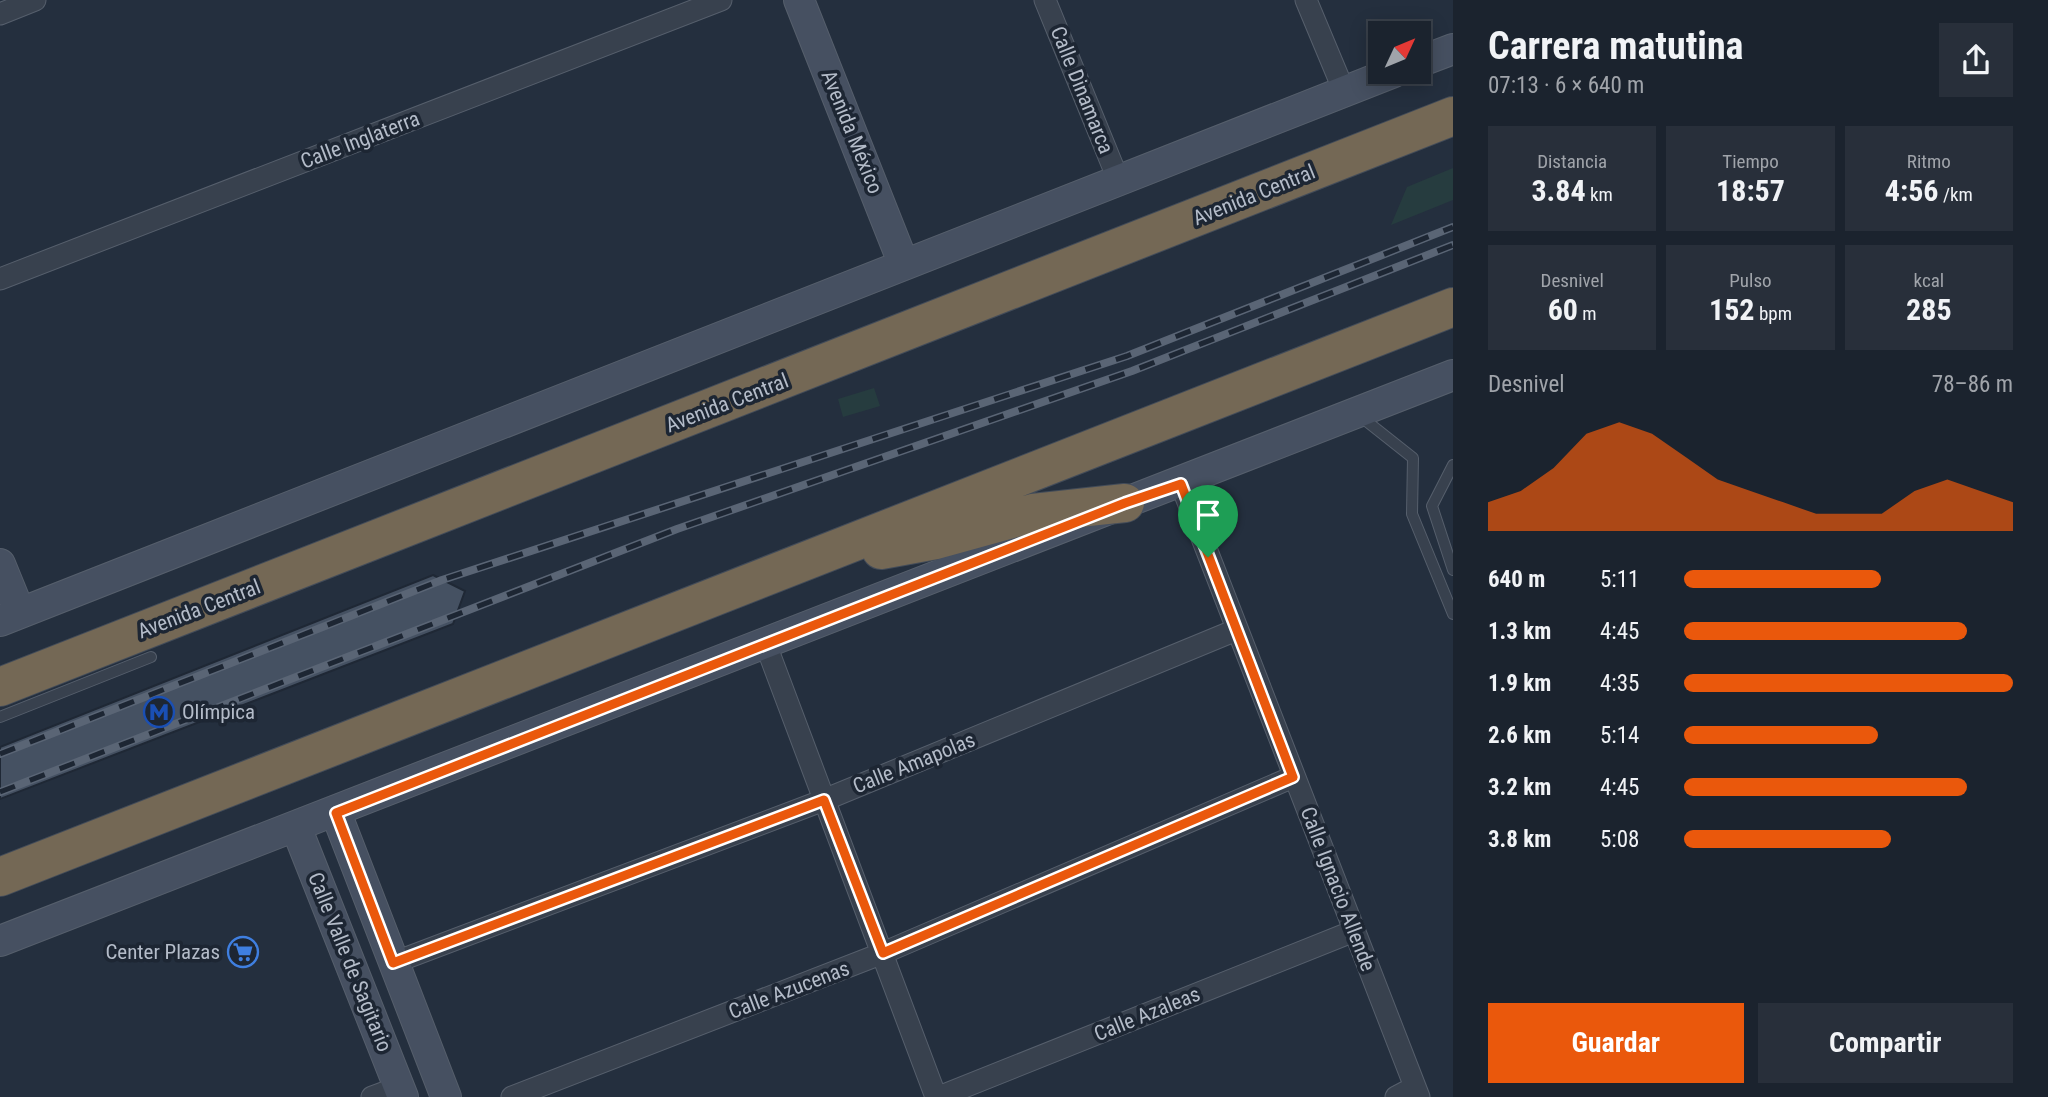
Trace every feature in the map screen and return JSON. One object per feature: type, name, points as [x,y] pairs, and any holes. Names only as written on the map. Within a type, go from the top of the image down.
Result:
[{"type":"highway","name":"Avenida Central","points":[[0,687],[1453,116]]},
{"type":"highway","points":[[0,877],[1453,307]]},
{"type":"highway","points":[[793,566],[936,540],[1033,513],[1125,503]]},
{"type":"main road","name":"Avenida México","points":[[799,0],[904,265]]},
{"type":"main road","points":[[1432,57],[1453,49]]},
{"type":"main road","points":[[0,564],[10,617],[1368,82]]},
{"type":"main road","points":[[0,941],[766,646],[1453,375]]},
{"type":"main road","name":"Calle Valle de Sagitario","points":[[336,813],[446,1097]]},
{"type":"main road","name":"Calle Valle de Sagitario","points":[[296,827],[391,1094]]},
{"type":"street","points":[[0,14],[35,0]]},
{"type":"street","name":"Calle Inglaterra","points":[[0,279],[721,0]]},
{"type":"street","name":"Calle Dinamarca","points":[[1045,0],[1118,179]]},
{"type":"street","points":[[1306,0],[1344,91]]},
{"type":"street","name":"Calle Ignacio Allende","points":[[1181,484],[1417,1092]]},
{"type":"street","name":"Calle Amapolas","points":[[393,963],[824,800],[1236,630]]},
{"type":"street","points":[[766,646],[938,1097]]},
{"type":"street","name":"Calle Azucenas","points":[[512,1097],[883,953],[1293,777]]},
{"type":"street","name":"Calle Azaleas","points":[[938,1097],[1354,930]]},
{"type":"street","points":[[1396,1097],[1417,1092]]},
{"type":"lane","points":[[1358,414],[1413,458],[1412,514],[1453,614]]},
{"type":"lane","points":[[1453,465],[1432,506],[1453,570]]},
{"type":"lane","points":[[0,717],[151,657]]},
{"type":"green space","points":[[1453,168],[1453,200],[1391,225],[1407,187]]},
{"type":"green space","points":[[874,388],[880,406],[843,417],[838,399]]},
{"type":"building","points":[[433,575],[465,591],[453,624],[0,799],[0,747]]},
{"type":"railway","points":[[0,754],[442,580],[1127,356],[1453,227]]},
{"type":"railway","points":[[0,792],[677,529],[1132,371],[1453,245]]},
{"type":"place","name":"Olímpica","points":[[159,712]]},
{"type":"place","name":"Center Plazas","points":[[243,952]]},
{"type":"route","points":[[1181,484],[1208,557],[1293,777],[883,953],[824,800],[393,963],[336,813],[1125,503],[1181,484]]}]
